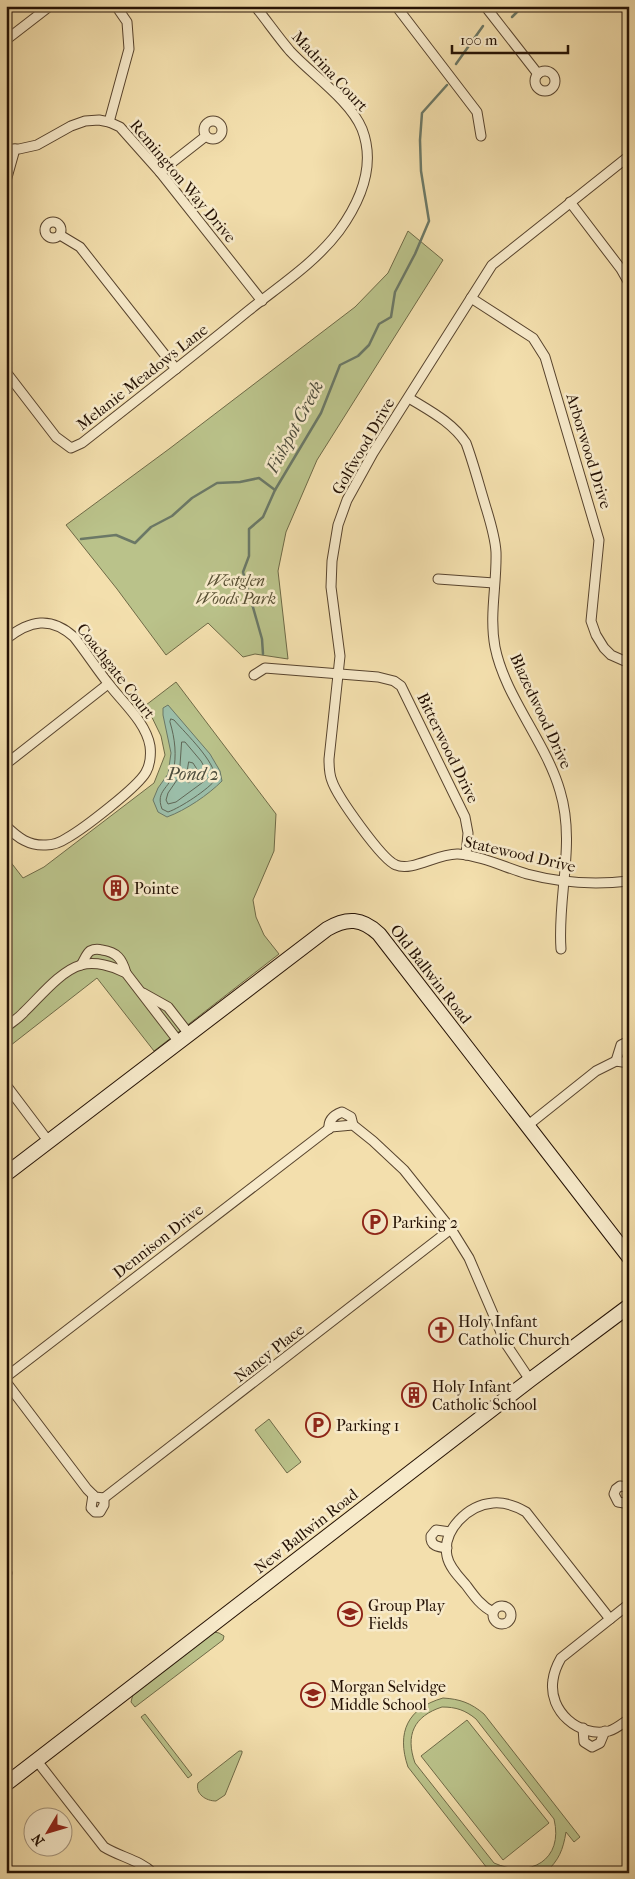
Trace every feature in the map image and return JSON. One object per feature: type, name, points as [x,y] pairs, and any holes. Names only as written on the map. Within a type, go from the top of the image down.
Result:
[{"type":"street","points":[[6,40],[50,6]]},
{"type":"street","points":[[109,122],[129,49],[127,22],[116,6]]},
{"type":"street","name":"Madrina Court","points":[[255,6],[290,51],[340,99],[355,118],[365,140],[368,166],[362,191],[340,230],[316,255],[262,300]]},
{"type":"street","points":[[396,6],[477,112],[481,136]]},
{"type":"street","points":[[486,6],[538,74]]},
{"type":"street","name":"Remington Way Drive","points":[[10,149],[37,145],[77,123],[99,120],[109,122],[126,132],[262,300]]},
{"type":"street","points":[[160,172],[206,136]]},
{"type":"street","points":[[6,181],[10,149]]},
{"type":"street","name":"Golfwood Drive","points":[[407,867],[396,865],[385,856],[343,802],[332,782],[329,772],[339,675],[340,644],[332,587],[332,561],[338,525],[347,500],[359,476],[492,264],[629,156]]},
{"type":"street","points":[[570,202],[621,269],[629,283]]},
{"type":"street","points":[[60,235],[80,247],[176,370]]},
{"type":"street","name":"Arborwood Drive","points":[[471,298],[533,338],[545,357],[599,540],[591,621],[596,635],[610,655],[629,663]]},
{"type":"street","name":"Melanie Meadows Lane","points":[[6,372],[56,437],[71,448],[82,443],[262,300]]},
{"type":"street","name":"Blazedwood Drive","points":[[409,398],[445,420],[460,434],[466,443],[494,534],[496,554],[492,621],[493,636],[500,662],[512,691],[550,764],[562,799],[567,828],[560,914],[561,949]]},
{"type":"street","points":[[438,579],[494,583]]},
{"type":"street","name":"Coachgate Court","points":[[6,639],[22,628],[34,624],[44,622],[62,627],[74,637],[108,684],[139,722],[150,745],[149,762],[142,778],[69,837],[57,844],[37,845],[27,842],[19,838],[6,826]]},
{"type":"street","name":"Bitterwood Drive","points":[[254,675],[265,668],[387,679],[401,686],[465,817],[468,832],[466,855]]},
{"type":"street","points":[[6,764],[108,684]]},
{"type":"street","name":"Statewood Drive","points":[[407,867],[445,855],[466,855],[564,882],[595,884],[629,881]]},
{"type":"street","name":"Old Ballwin Road","points":[[6,1174],[327,929],[342,922],[352,920],[370,926],[378,934],[629,1257]]},
{"type":"street","points":[[81,965],[89,952],[95,949],[116,953],[126,973],[141,992],[184,1038]]},
{"type":"street","points":[[6,1027],[23,1014],[41,993],[73,968],[92,963],[126,973]]},
{"type":"street","points":[[616,1061],[620,1046],[629,1043]]},
{"type":"street","points":[[527,1126],[596,1071],[616,1061],[629,1063]]},
{"type":"street","points":[[6,1086],[49,1142]]},
{"type":"street","name":"Dennison Drive","points":[[6,1376],[328,1129],[336,1126],[353,1125],[373,1140],[404,1170],[451,1229],[469,1258],[506,1344],[530,1380]]},
{"type":"street","name":"Nancy Place","points":[[6,1382],[93,1495],[91,1508],[95,1512],[100,1512],[104,1506],[104,1498],[451,1229]]},
{"type":"street","name":"New Ballwin Road","points":[[7,1784],[530,1380],[629,1306]]},
{"type":"street","points":[[629,1488],[620,1486],[614,1494],[618,1502],[624,1503],[629,1501]]},
{"type":"street","points":[[93,1495],[104,1498]]},
{"type":"street","points":[[493,1612],[483,1607],[452,1568],[446,1548],[450,1532],[463,1517],[491,1503],[519,1508],[532,1519],[610,1619]]},
{"type":"street","points":[[446,1548],[434,1546],[431,1536],[436,1530],[450,1532]]},
{"type":"street","points":[[629,1604],[566,1654],[555,1669],[552,1681],[553,1694],[557,1706],[563,1716],[572,1724],[595,1732],[615,1728],[629,1719]]},
{"type":"street","points":[[582,1728],[584,1742],[592,1747],[600,1743],[605,1731]]},
{"type":"street","points":[[37,1761],[104,1847],[115,1854],[147,1867],[153,1873]]},
{"type":"green space","name":"Westglen Woods Park","points":[[408,231],[443,260],[317,460],[286,532],[278,571],[288,659],[255,654],[243,657],[208,623],[166,655],[66,525],[355,307],[388,273]]},
{"type":"green space","points":[[176,682],[276,814],[274,851],[253,900],[256,917],[264,935],[279,954],[154,1051],[97,978],[6,1049],[6,856],[23,878],[44,867],[154,783],[165,755],[161,736],[146,705]]},
{"type":"green space","points":[[269,1419],[301,1462],[287,1473],[255,1430]]},
{"type":"green space","points":[[214,1632],[224,1636],[223,1640],[135,1707],[131,1702],[133,1694]]},
{"type":"green space","points":[[443,1698],[455,1699],[470,1704],[484,1714],[580,1837],[574,1842],[566,1832],[560,1854],[546,1872],[495,1873],[487,1868],[408,1767],[403,1743],[408,1723],[413,1715],[431,1702]],"holes":[[[442,1707],[456,1708],[476,1719],[554,1819],[556,1833],[554,1845],[549,1855],[541,1862],[531,1867],[520,1869],[494,1863],[415,1763],[411,1744],[414,1728],[425,1716]]]},
{"type":"green space","points":[[145,1714],[192,1775],[188,1778],[141,1717]]},
{"type":"green space","points":[[467,1720],[549,1823],[503,1860],[421,1756]]},
{"type":"green space","points":[[239,1751],[242,1751],[242,1753],[225,1795],[216,1801],[202,1796],[198,1790],[198,1783]]},
{"type":"water","name":"Pond 2","points":[[168,705],[210,754],[220,771],[222,781],[196,802],[167,817],[158,812],[153,800],[158,788],[168,774],[171,753],[163,708]]},
{"type":"waterway","points":[[512,17],[523,6]]},
{"type":"waterway","points":[[456,64],[483,26]]},
{"type":"waterway","name":"Fishpot Creek","points":[[263,654],[262,639],[243,572],[249,556],[249,529],[263,517],[275,490],[321,413],[340,365],[358,356],[369,345],[379,324],[391,317],[395,292],[415,254],[429,221],[421,171],[420,140],[422,113],[447,85]]},
{"type":"waterway","points":[[81,539],[116,535],[135,543],[151,527],[172,516],[192,498],[217,483],[240,482],[259,478],[275,490]]},
{"type":"place","name":"Pointe","points":[[116,888]]},
{"type":"place","name":"Parking 2","points":[[375,1222]]},
{"type":"place","name":"Holy Infant Catholic Church","points":[[441,1330]]},
{"type":"place","name":"Holy Infant Catholic School","points":[[414,1395]]},
{"type":"place","name":"Parking 1","points":[[318,1425]]},
{"type":"place","name":"Group Play Fields","points":[[350,1614]]},
{"type":"place","name":"Morgan Selvidge Middle School","points":[[313,1695]]}]
